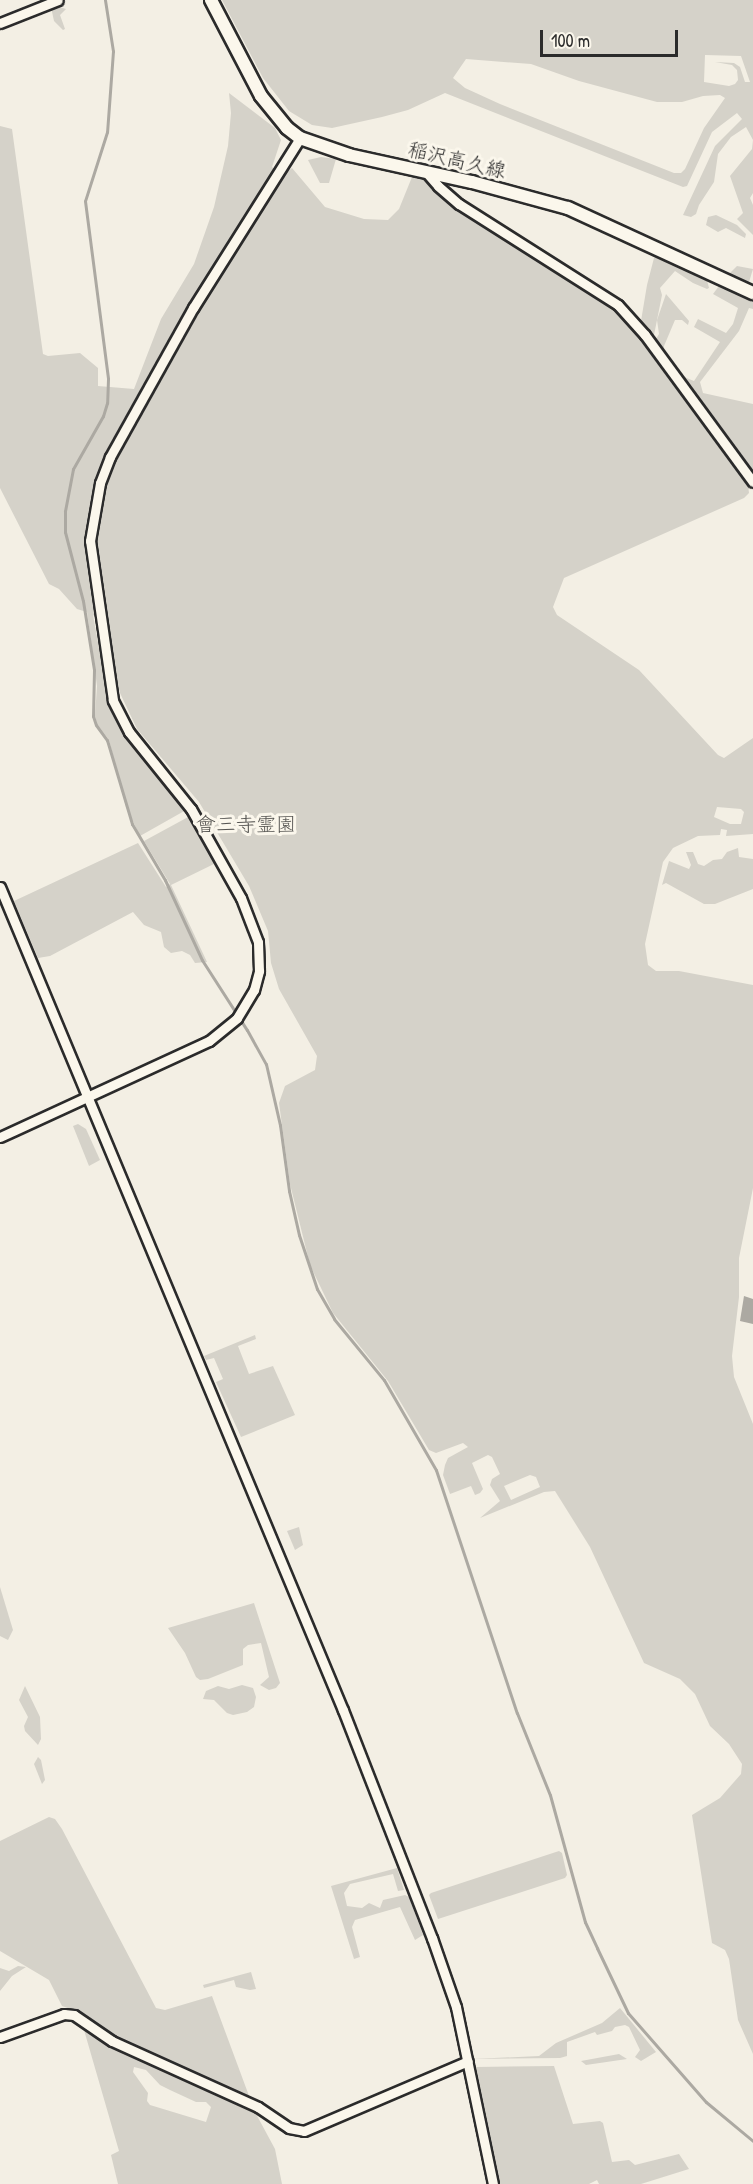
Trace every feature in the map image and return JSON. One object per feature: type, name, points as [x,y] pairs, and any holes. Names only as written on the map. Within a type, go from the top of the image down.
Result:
[{"type":"main road","name":"稲沢高久線","points":[[211,0],[261,96],[287,128],[300,138],[349,155],[568,208],[753,293]]},
{"type":"street","points":[[0,23],[58,0]]},
{"type":"street","points":[[0,1137],[209,1041],[224,1030],[248,1004],[259,971],[258,942],[241,898],[191,809],[129,732],[113,700],[90,541],[93,510],[110,457],[193,309],[300,138]]},
{"type":"street","points":[[426,172],[459,204],[609,298],[625,311],[753,482]]},
{"type":"street","points":[[0,887],[343,1710],[447,1978],[468,2061],[493,2184]]},
{"type":"street","points":[[0,2037],[64,2014],[74,2015],[112,2041],[258,2107],[289,2128],[304,2131],[468,2061]]},
{"type":"green space","points":[[222,0],[753,0],[753,140],[746,127],[731,137],[718,154],[714,182],[696,214],[691,217],[683,215],[715,146],[742,119],[737,113],[712,132],[687,186],[683,187],[445,93],[408,110],[382,117],[332,128],[312,125],[289,111],[263,78]],"holes":[[[705,55],[741,56],[750,82],[745,82],[740,67],[734,63],[715,62],[732,65],[737,70],[738,80],[729,86],[704,82]],[[466,59],[531,64],[579,81],[657,102],[682,102],[703,96],[720,95],[725,98],[704,128],[685,169],[681,173],[674,173],[465,88],[453,78]]]},
{"type":"green space","points":[[51,7],[66,9],[60,15],[65,29],[63,30],[54,21]]},
{"type":"green space","name":"會三寺霊園","points":[[229,93],[275,128],[281,140],[272,167],[282,176],[292,168],[325,207],[364,219],[388,220],[399,209],[412,177],[426,180],[443,194],[620,310],[651,348],[748,485],[749,493],[744,498],[564,578],[553,607],[557,615],[639,670],[718,755],[724,758],[753,738],[753,834],[726,836],[727,830],[721,829],[720,835],[698,836],[673,848],[663,862],[645,944],[648,965],[656,971],[679,971],[753,985],[753,1188],[739,1258],[739,1297],[732,1356],[734,1377],[753,1424],[753,2054],[738,2020],[729,1959],[725,1950],[712,1943],[692,1815],[720,1798],[741,1774],[742,1764],[729,1744],[710,1726],[695,1694],[680,1679],[644,1663],[590,1547],[555,1491],[544,1492],[480,1518],[500,1501],[490,1485],[492,1479],[500,1474],[492,1457],[488,1455],[472,1463],[483,1489],[480,1493],[475,1495],[471,1486],[450,1494],[443,1475],[445,1465],[448,1458],[468,1447],[463,1443],[436,1453],[429,1450],[388,1381],[333,1313],[310,1265],[290,1184],[279,1103],[285,1086],[315,1070],[317,1056],[279,989],[271,963],[268,931],[249,886],[199,802],[137,729],[120,693],[104,622],[93,615],[110,709],[121,730],[186,810],[140,836],[126,807],[109,740],[97,724],[95,716],[97,686],[87,612],[77,609],[59,589],[49,584],[0,488],[0,126],[12,129],[43,354],[48,356],[80,353],[98,368],[98,386],[134,389],[161,319],[194,264],[214,207],[228,146],[231,113]],"holes":[[[717,807],[741,809],[744,812],[741,824],[730,824],[714,817]],[[530,1475],[536,1477],[540,1487],[511,1500],[504,1486]]]},
{"type":"green space","points":[[753,140],[753,193],[750,198],[753,205],[753,235],[737,219],[743,213],[730,176],[752,149]]},
{"type":"green space","points":[[321,157],[336,159],[329,183],[320,183],[308,160]]},
{"type":"green space","points":[[716,215],[737,225],[746,234],[745,238],[726,228],[718,232],[706,225],[708,217]]},
{"type":"green space","points":[[659,256],[707,280],[709,288],[693,283],[675,271],[660,288],[662,295],[653,340],[641,321],[654,258]]},
{"type":"green space","points":[[737,266],[753,269],[749,282],[729,274]]},
{"type":"green space","points":[[719,286],[753,299],[753,309],[749,308],[739,331],[700,382],[703,393],[753,404],[753,478],[679,375],[694,381],[720,342],[694,327],[698,319],[726,333],[733,324],[738,308],[713,294]]},
{"type":"green space","points":[[666,294],[689,321],[688,325],[682,320],[675,320],[664,346],[664,352],[675,365],[670,368],[653,344],[659,334],[657,320]]},
{"type":"green space","points":[[190,816],[216,863],[171,885],[207,962],[195,963],[190,955],[182,951],[171,953],[164,947],[161,932],[144,925],[133,912],[50,956],[38,958],[14,901],[138,843],[166,887],[170,884],[144,841]]},
{"type":"green space","points":[[738,848],[739,857],[753,859],[753,889],[715,904],[704,904],[666,883],[662,885],[669,861],[689,869],[691,865],[686,852],[693,852],[698,864],[704,866],[713,860],[722,859],[727,852]]},
{"type":"green space","points":[[78,1124],[86,1129],[100,1160],[89,1166],[73,1126]]},
{"type":"green space","points":[[255,1335],[256,1339],[238,1346],[249,1374],[273,1366],[295,1415],[241,1437],[216,1382],[223,1379],[214,1358],[206,1360],[204,1356]]},
{"type":"green space","points":[[299,1527],[303,1545],[295,1550],[287,1531]]},
{"type":"green space","points":[[0,1587],[13,1630],[8,1640],[0,1636]]},
{"type":"green space","points":[[254,1603],[280,1683],[276,1688],[269,1690],[260,1685],[269,1677],[261,1643],[248,1645],[243,1649],[243,1665],[200,1680],[196,1677],[185,1653],[168,1628]]},
{"type":"green space","points":[[242,1685],[253,1688],[256,1697],[254,1707],[247,1712],[233,1715],[227,1713],[214,1700],[203,1699],[206,1691],[218,1686],[229,1689]]},
{"type":"green space","points":[[25,1686],[40,1717],[41,1739],[38,1745],[25,1731],[24,1726],[28,1717],[19,1700]]},
{"type":"green space","points":[[38,1757],[41,1760],[45,1780],[42,1784],[34,1764]]},
{"type":"green space","points":[[49,1817],[55,1819],[156,2008],[165,2010],[212,1996],[255,2112],[275,2149],[282,2184],[118,2184],[111,2155],[119,2151],[84,2030],[76,2011],[62,2006],[49,1980],[0,1951],[0,1841]],"holes":[[[134,2067],[146,2070],[160,2085],[196,2102],[206,2102],[211,2107],[206,2122],[150,2105],[147,2101],[148,2093],[133,2072]]]},
{"type":"green space","points":[[559,1851],[562,1853],[567,1875],[565,1878],[438,1919],[429,1895],[431,1893]]},
{"type":"green space","points":[[397,1868],[404,1890],[398,1891],[393,1874],[350,1884],[344,1893],[347,1906],[362,1908],[369,1903],[380,1908],[383,1900],[405,1895],[409,1897],[423,1935],[415,1940],[400,1907],[355,1920],[352,1927],[360,1957],[354,1959],[331,1886]]},
{"type":"green space","points":[[18,1966],[26,1967],[12,1976],[0,1991],[0,1968],[9,1971]]},
{"type":"green space","points":[[251,1972],[256,1989],[236,1987],[234,1980],[204,1988],[203,1985]]},
{"type":"green space","points":[[620,2008],[656,2052],[641,2061],[635,2057],[640,2050],[629,2027],[625,2025],[615,2027],[612,2031],[597,2035],[595,2032],[567,2042],[567,2056],[560,2058],[473,2059],[539,2056],[556,2043],[602,2023]]},
{"type":"green space","points":[[619,2054],[627,2059],[586,2065],[581,2061]]},
{"type":"green space","points":[[554,2066],[573,2124],[600,2121],[603,2123],[612,2162],[629,2160],[635,2165],[679,2154],[689,2169],[641,2184],[599,2184],[597,2180],[589,2184],[498,2184],[476,2067]]},
{"type":"shaded area","points":[[744,1296],[753,1299],[753,1324],[740,1321]]},
{"type":"waterway","points":[[105,0],[113,51],[107,132],[85,201],[108,379],[107,403],[103,416],[73,469],[65,511],[65,532],[83,601],[94,670],[93,716],[96,725],[107,740],[132,824],[165,880],[202,960],[266,1064],[280,1125],[289,1191],[299,1235],[317,1289],[334,1319],[384,1380],[436,1470],[517,1713],[550,1795],[585,1922],[597,1948],[628,2013],[706,2102],[753,2141]]}]
